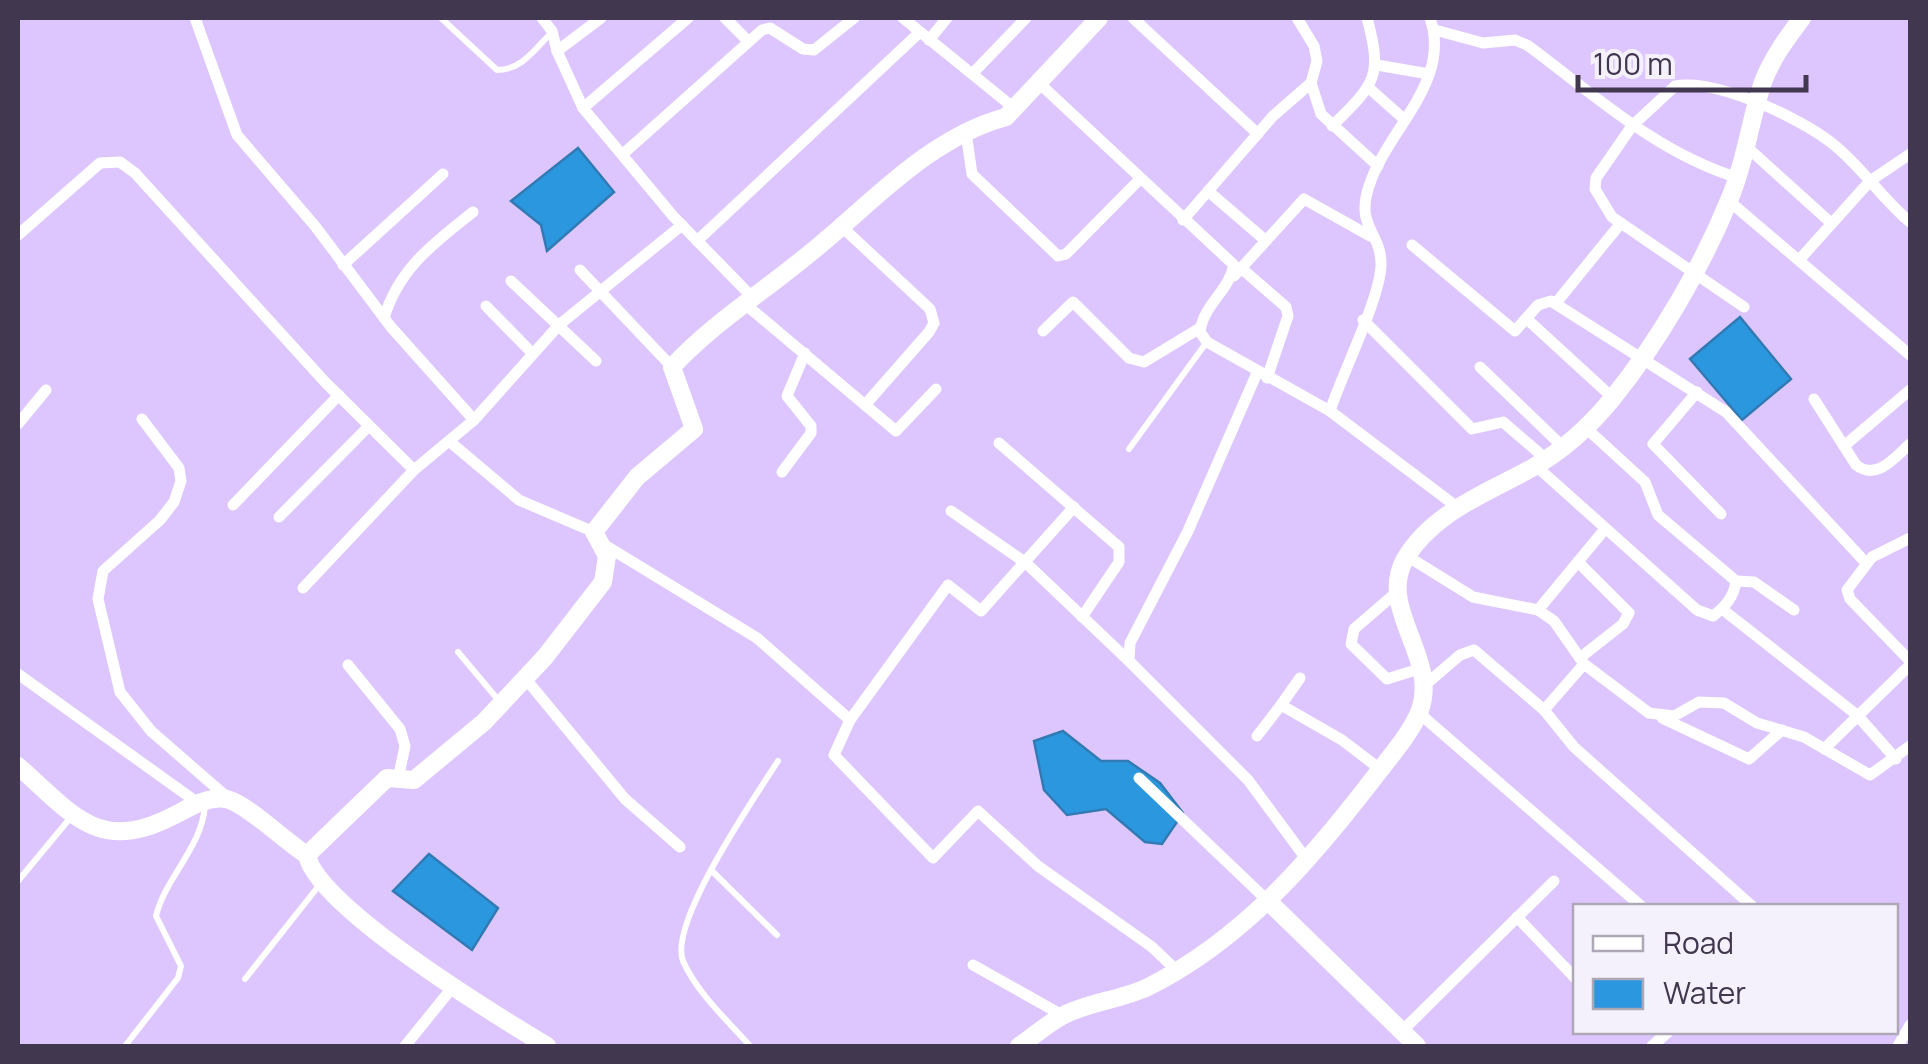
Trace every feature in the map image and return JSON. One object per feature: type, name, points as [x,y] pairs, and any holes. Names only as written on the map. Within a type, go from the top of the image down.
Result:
[{"type":"street","points":[[195,18],[237,135],[384,318],[474,420]]},
{"type":"street","points":[[542,18],[552,31],[557,51],[584,108],[749,301],[896,431],[936,388]]},
{"type":"street","points":[[557,51],[601,18]]},
{"type":"street","points":[[584,108],[688,18]]},
{"type":"street","points":[[725,18],[748,41]]},
{"type":"street","points":[[623,154],[748,41],[770,28],[803,49],[814,50],[854,18]]},
{"type":"street","points":[[902,18],[1014,108]]},
{"type":"street","points":[[697,241],[947,18]]},
{"type":"street","points":[[973,73],[1026,18]]},
{"type":"street","points":[[672,367],[694,344],[927,154],[1006,118],[1099,18]]},
{"type":"street","points":[[1133,18],[1258,134]]},
{"type":"street","points":[[1297,18],[1314,46],[1317,61],[1311,84],[1313,98],[1332,126],[1378,166]]},
{"type":"street","points":[[1332,126],[1368,88],[1378,65],[1366,18]]},
{"type":"street","points":[[1019,1046],[1062,1015],[1147,987],[1232,934],[1269,902],[1307,860],[1380,770],[1419,712],[1424,676],[1397,592],[1398,574],[1407,556],[1426,532],[1458,507],[1562,447],[1613,398],[1694,272],[1729,202],[1774,58],[1802,18]]},
{"type":"street","points":[[1330,412],[1381,264],[1363,220],[1378,166],[1429,74],[1437,45],[1432,24]]},
{"type":"street","points":[[1432,24],[1483,43],[1515,40],[1526,45],[1632,126],[1680,156],[1738,178]]},
{"type":"street","points":[[1378,65],[1429,74]]},
{"type":"street","points":[[1744,307],[1602,206],[1596,178],[1632,126],[1664,94],[1693,82],[1713,85],[1816,133],[1910,222]]},
{"type":"street","points":[[1039,83],[1234,265],[1232,280]]},
{"type":"street","points":[[1182,220],[1258,134],[1311,84]]},
{"type":"street","points":[[1368,88],[1405,120]]},
{"type":"street","points":[[966,133],[976,180],[1058,256],[1066,254],[1140,179]]},
{"type":"street","points":[[1748,148],[1830,222]]},
{"type":"street","points":[[1800,259],[1870,181],[1910,154]]},
{"type":"street","points":[[18,235],[100,163],[120,162],[135,173],[176,223],[414,470]]},
{"type":"street","points":[[343,265],[443,174]]},
{"type":"street","points":[[1208,190],[1264,240]]},
{"type":"street","points":[[1372,237],[1304,198],[1241,268],[1201,318],[1200,328],[1207,342],[1330,412],[1458,507]]},
{"type":"street","points":[[1729,202],[1910,355]]},
{"type":"street","points":[[384,318],[390,298],[413,261],[473,212]]},
{"type":"street","points":[[1556,304],[1621,223]]},
{"type":"street","points":[[303,588],[414,470],[474,420],[559,325],[682,224]]},
{"type":"street","points":[[842,227],[933,316],[928,332],[866,406]]},
{"type":"street","points":[[1412,244],[1515,331],[1545,300],[1697,392],[1742,426],[1866,563]]},
{"type":"street","points":[[1129,661],[1130,643],[1188,531],[1288,316],[1280,299],[1241,268]]},
{"type":"street","points":[[580,270],[672,367],[694,429],[637,477],[597,536]]},
{"type":"street","points":[[511,280],[596,361]]},
{"type":"street","points":[[1043,331],[1073,302],[1129,358],[1144,362],[1200,328]]},
{"type":"street","points":[[486,306],[532,352]]},
{"type":"street","points":[[1363,320],[1472,429],[1503,422],[1604,529],[1697,610],[1713,616],[1735,592],[1736,581]]},
{"type":"street","points":[[1528,320],[1613,398]]},
{"type":"street","points":[[782,472],[810,433],[811,426],[787,396],[805,353]]},
{"type":"street","points":[[1480,367],[1562,447]]},
{"type":"street","points":[[18,424],[46,390]]},
{"type":"street","points":[[1844,446],[1910,390]]},
{"type":"street","points":[[1697,392],[1653,444],[1721,514]]},
{"type":"street","points":[[233,505],[338,395]]},
{"type":"street","points":[[1814,399],[1866,472],[1884,466],[1910,444]]},
{"type":"street","points":[[142,419],[179,468],[180,481],[174,502],[160,520],[103,572],[98,599],[120,692],[151,731],[228,798],[307,855],[322,883],[452,988],[547,1046]]},
{"type":"street","points":[[279,517],[369,426]]},
{"type":"street","points":[[1586,428],[1646,482],[1658,515],[1736,581],[1754,582],[1794,610]]},
{"type":"street","points":[[449,442],[519,500],[597,536],[756,638],[850,720]]},
{"type":"street","points":[[999,443],[1112,539],[1122,554],[1082,617]]},
{"type":"street","points":[[1074,507],[981,611],[948,584],[850,720],[834,755],[933,858],[978,811],[1038,866],[1152,946],[1176,969]]},
{"type":"street","points":[[951,511],[1026,563],[1129,661],[1248,780],[1307,860]]},
{"type":"street","points":[[1538,610],[1604,529]]},
{"type":"street","points":[[307,855],[388,778],[414,780],[525,678],[603,582],[607,556],[597,536]]},
{"type":"street","points":[[1824,749],[1910,663],[1850,599],[1851,580],[1866,563],[1910,538]]},
{"type":"street","points":[[1407,556],[1473,596],[1538,610],[1554,621],[1583,661],[1658,716],[1749,759],[1782,730]]},
{"type":"street","points":[[1544,710],[1583,661],[1624,624],[1629,613],[1578,562]]},
{"type":"street","points":[[1397,592],[1354,629],[1351,644],[1388,679],[1424,676],[1474,650],[1544,710],[1574,747],[1750,904]]},
{"type":"street","points":[[1722,609],[1857,715],[1896,759]]},
{"type":"street","points":[[348,665],[400,729],[405,746],[398,779]]},
{"type":"street","points":[[18,674],[202,802]]},
{"type":"street","points":[[525,678],[625,799],[680,848]]},
{"type":"street","points":[[1257,736],[1300,678]]},
{"type":"street","points":[[1658,716],[1712,700],[1824,749],[1870,775],[1910,746]]},
{"type":"street","points":[[1281,705],[1342,740],[1380,770]]},
{"type":"street","points":[[1419,712],[1639,904]]},
{"type":"street","points":[[18,766],[74,814],[108,833],[152,827],[202,802],[228,798]]},
{"type":"street","points":[[1139,778],[1416,1046]]},
{"type":"street","points":[[1401,1032],[1554,882]]},
{"type":"street","points":[[1517,918],[1573,976]]},
{"type":"street","points":[[973,965],[1062,1015]]},
{"type":"street","points":[[406,1046],[452,988]]},
{"type":"street","points":[[1898,1046],[1910,1025]]},
{"type":"lane","points":[[441,18],[496,70],[510,70],[522,64],[552,31]]},
{"type":"lane","points":[[1129,450],[1207,342]]},
{"type":"lane","points":[[458,652],[501,704]]},
{"type":"lane","points":[[750,1046],[692,976],[682,957],[681,936],[711,870],[778,762]]},
{"type":"lane","points":[[125,1046],[178,978],[178,958],[156,916],[159,902],[197,840],[202,802]]},
{"type":"lane","points":[[18,881],[74,814]]},
{"type":"lane","points":[[711,870],[778,935]]},
{"type":"lane","points":[[244,979],[322,883]]},
{"type":"water","points":[[578,148],[614,192],[547,251],[541,225],[511,201]]},
{"type":"water","points":[[1740,317],[1791,379],[1742,420],[1690,359]]},
{"type":"water","points":[[1063,731],[1101,761],[1128,761],[1160,783],[1183,813],[1162,844],[1145,842],[1106,809],[1067,815],[1044,790],[1034,741]]},
{"type":"water","points":[[429,854],[498,908],[472,950],[393,891]]}]
